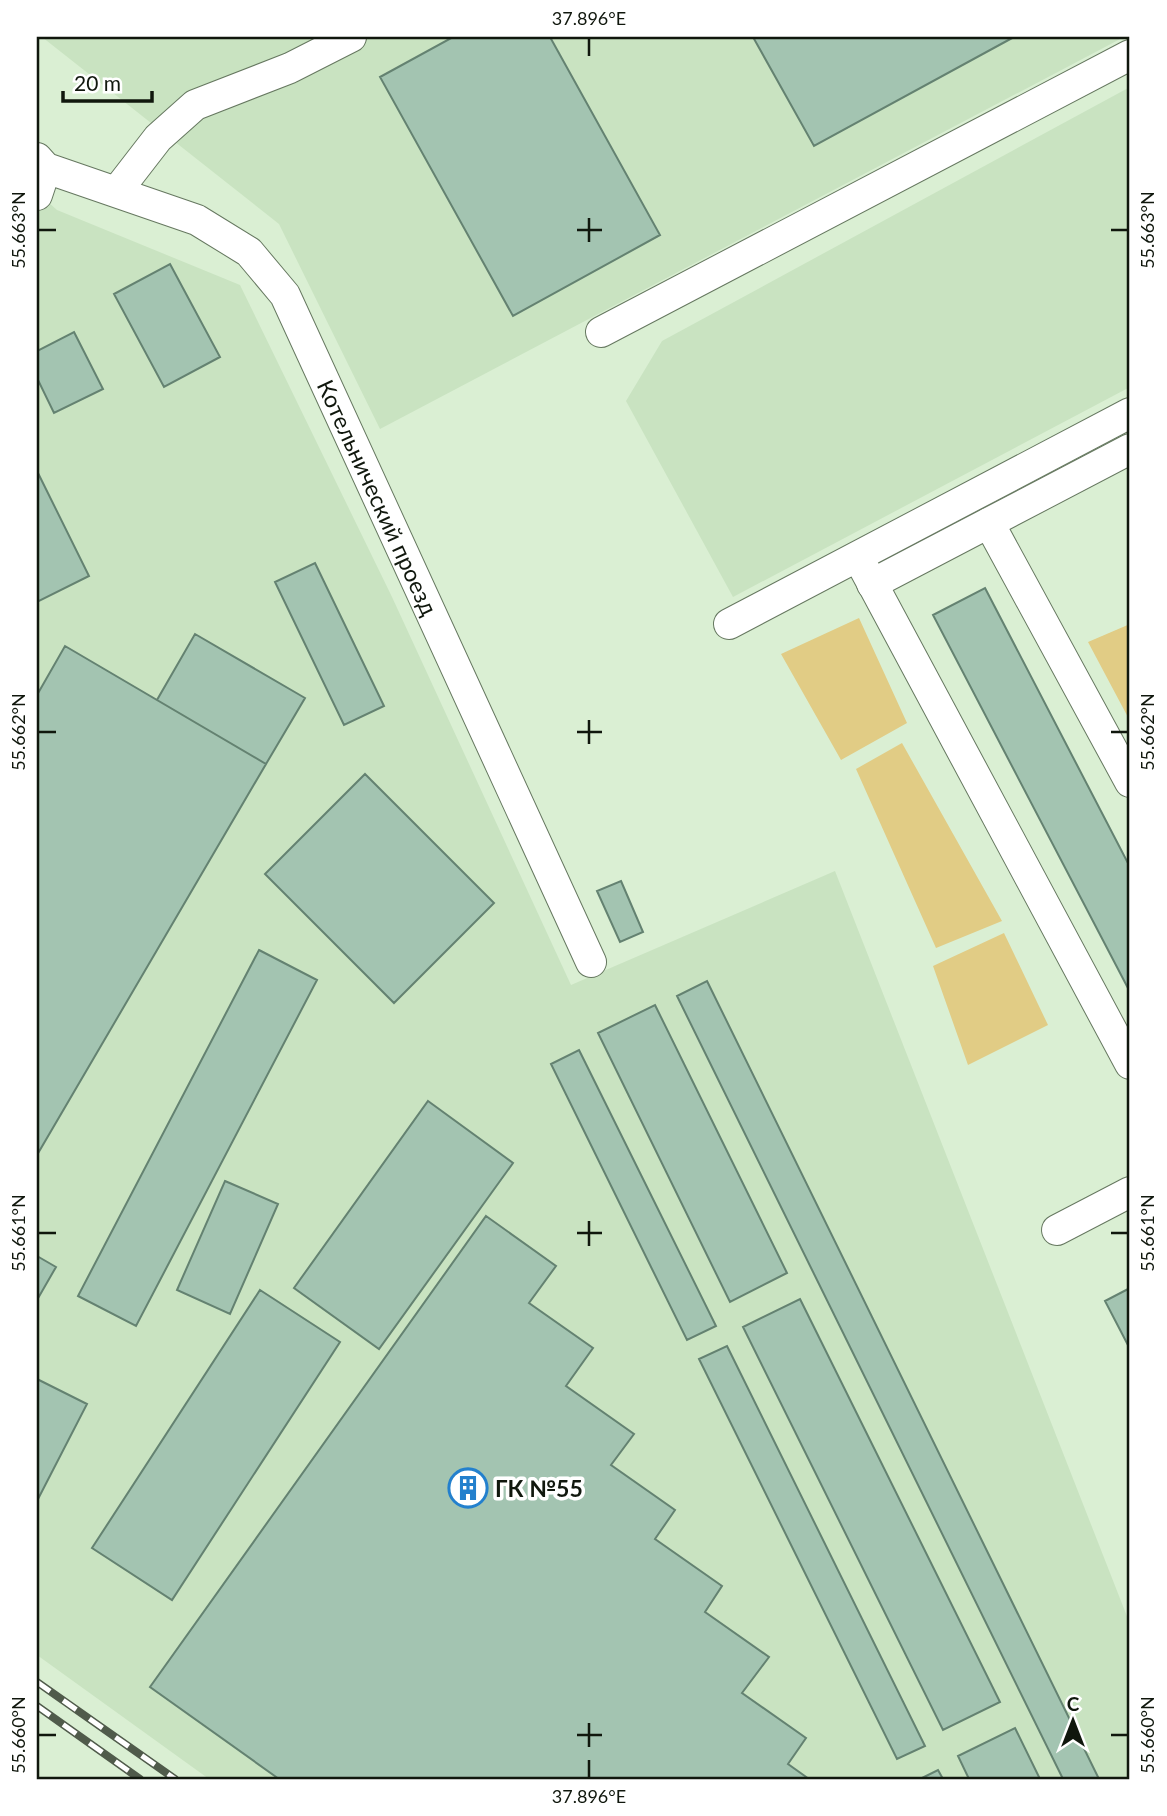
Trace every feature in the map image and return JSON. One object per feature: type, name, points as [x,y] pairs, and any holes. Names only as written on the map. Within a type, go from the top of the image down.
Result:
[{"type":"street","points":[[117,191],[158,138],[195,105],[290,68],[351,37]]},
{"type":"street","points":[[601,331],[1130,55]]},
{"type":"street","name":"Котельнический проезд","points":[[40,174],[117,191],[197,220],[249,252],[285,295],[591,962]]},
{"type":"street","points":[[729,624],[1130,413]]},
{"type":"street","points":[[872,584],[989,523],[1128,456]]},
{"type":"street","points":[[989,523],[1130,782]]},
{"type":"street","points":[[858,557],[1130,1064]]},
{"type":"street","points":[[1057,1230],[1130,1192]]},
{"type":"shaded area","points":[[42,37],[1124,37],[380,429],[279,224]]},
{"type":"shaded area","points":[[1130,87],[1130,387],[733,597],[626,401],[662,341]]},
{"type":"shaded area","points":[[37,192],[57,210],[240,285],[392,597],[571,985],[835,871],[1130,1624],[1130,1779],[209,1779],[37,1655]]},
{"type":"shaded area","points":[[859,618],[907,723],[841,760],[781,654]]},
{"type":"shaded area","points":[[1130,624],[1130,721],[1088,642]]},
{"type":"shaded area","points":[[902,743],[1002,921],[936,948],[856,769]]},
{"type":"shaded area","points":[[1004,933],[1048,1025],[968,1065],[933,966]]},
{"type":"building","points":[[453,37],[550,37],[660,235],[513,316],[380,77]]},
{"type":"building","points":[[753,37],[1014,37],[814,146]]},
{"type":"building","points":[[170,264],[220,357],[164,387],[114,294]]},
{"type":"building","points":[[74,332],[103,389],[54,413],[37,378],[37,351]]},
{"type":"building","points":[[37,471],[89,576],[37,602]]},
{"type":"building","points":[[315,563],[384,706],[344,725],[275,582]]},
{"type":"building","points":[[985,588],[1130,867],[1130,992],[933,615]]},
{"type":"building","points":[[195,634],[305,698],[266,764],[157,700]]},
{"type":"building","points":[[65,646],[266,764],[37,1155],[37,695]]},
{"type":"building","points":[[365,774],[494,903],[394,1003],[265,874]]},
{"type":"building","points":[[621,881],[643,932],[620,942],[597,891]]},
{"type":"building","points":[[259,950],[317,980],[136,1326],[78,1296]]},
{"type":"building","points":[[707,981],[1099,1779],[1063,1779],[677,996]]},
{"type":"building","points":[[655,1005],[787,1273],[730,1302],[598,1033]]},
{"type":"building","points":[[579,1050],[716,1326],[687,1340],[551,1064]]},
{"type":"building","points":[[428,1101],[513,1163],[379,1349],[294,1288]]},
{"type":"building","points":[[225,1181],[278,1204],[230,1314],[177,1290]]},
{"type":"building","name":"ГК №55","points":[[486,1216],[556,1266],[529,1303],[593,1348],[566,1386],[634,1434],[611,1465],[675,1510],[655,1539],[722,1586],[705,1612],[769,1657],[742,1693],[806,1738],[788,1764],[809,1779],[279,1779],[150,1687]]},
{"type":"building","points":[[37,1256],[56,1267],[37,1300]]},
{"type":"building","points":[[1130,1288],[1130,1349],[1105,1301]]},
{"type":"building","points":[[260,1290],[340,1342],[172,1600],[92,1548]]},
{"type":"building","points":[[800,1299],[1000,1702],[943,1730],[743,1327]]},
{"type":"building","points":[[727,1346],[925,1746],[897,1759],[699,1359]]},
{"type":"building","points":[[37,1379],[87,1404],[37,1501]]},
{"type":"building","points":[[1015,1728],[1040,1779],[969,1779],[958,1756]]},
{"type":"building","points":[[938,1770],[943,1779],[920,1779]]},
{"type":"railway","points":[[37,1682],[175,1779]]},
{"type":"railway","points":[[37,1706],[140,1779]]},
{"type":"place","name":"ГК №55","points":[[468,1488]]}]
